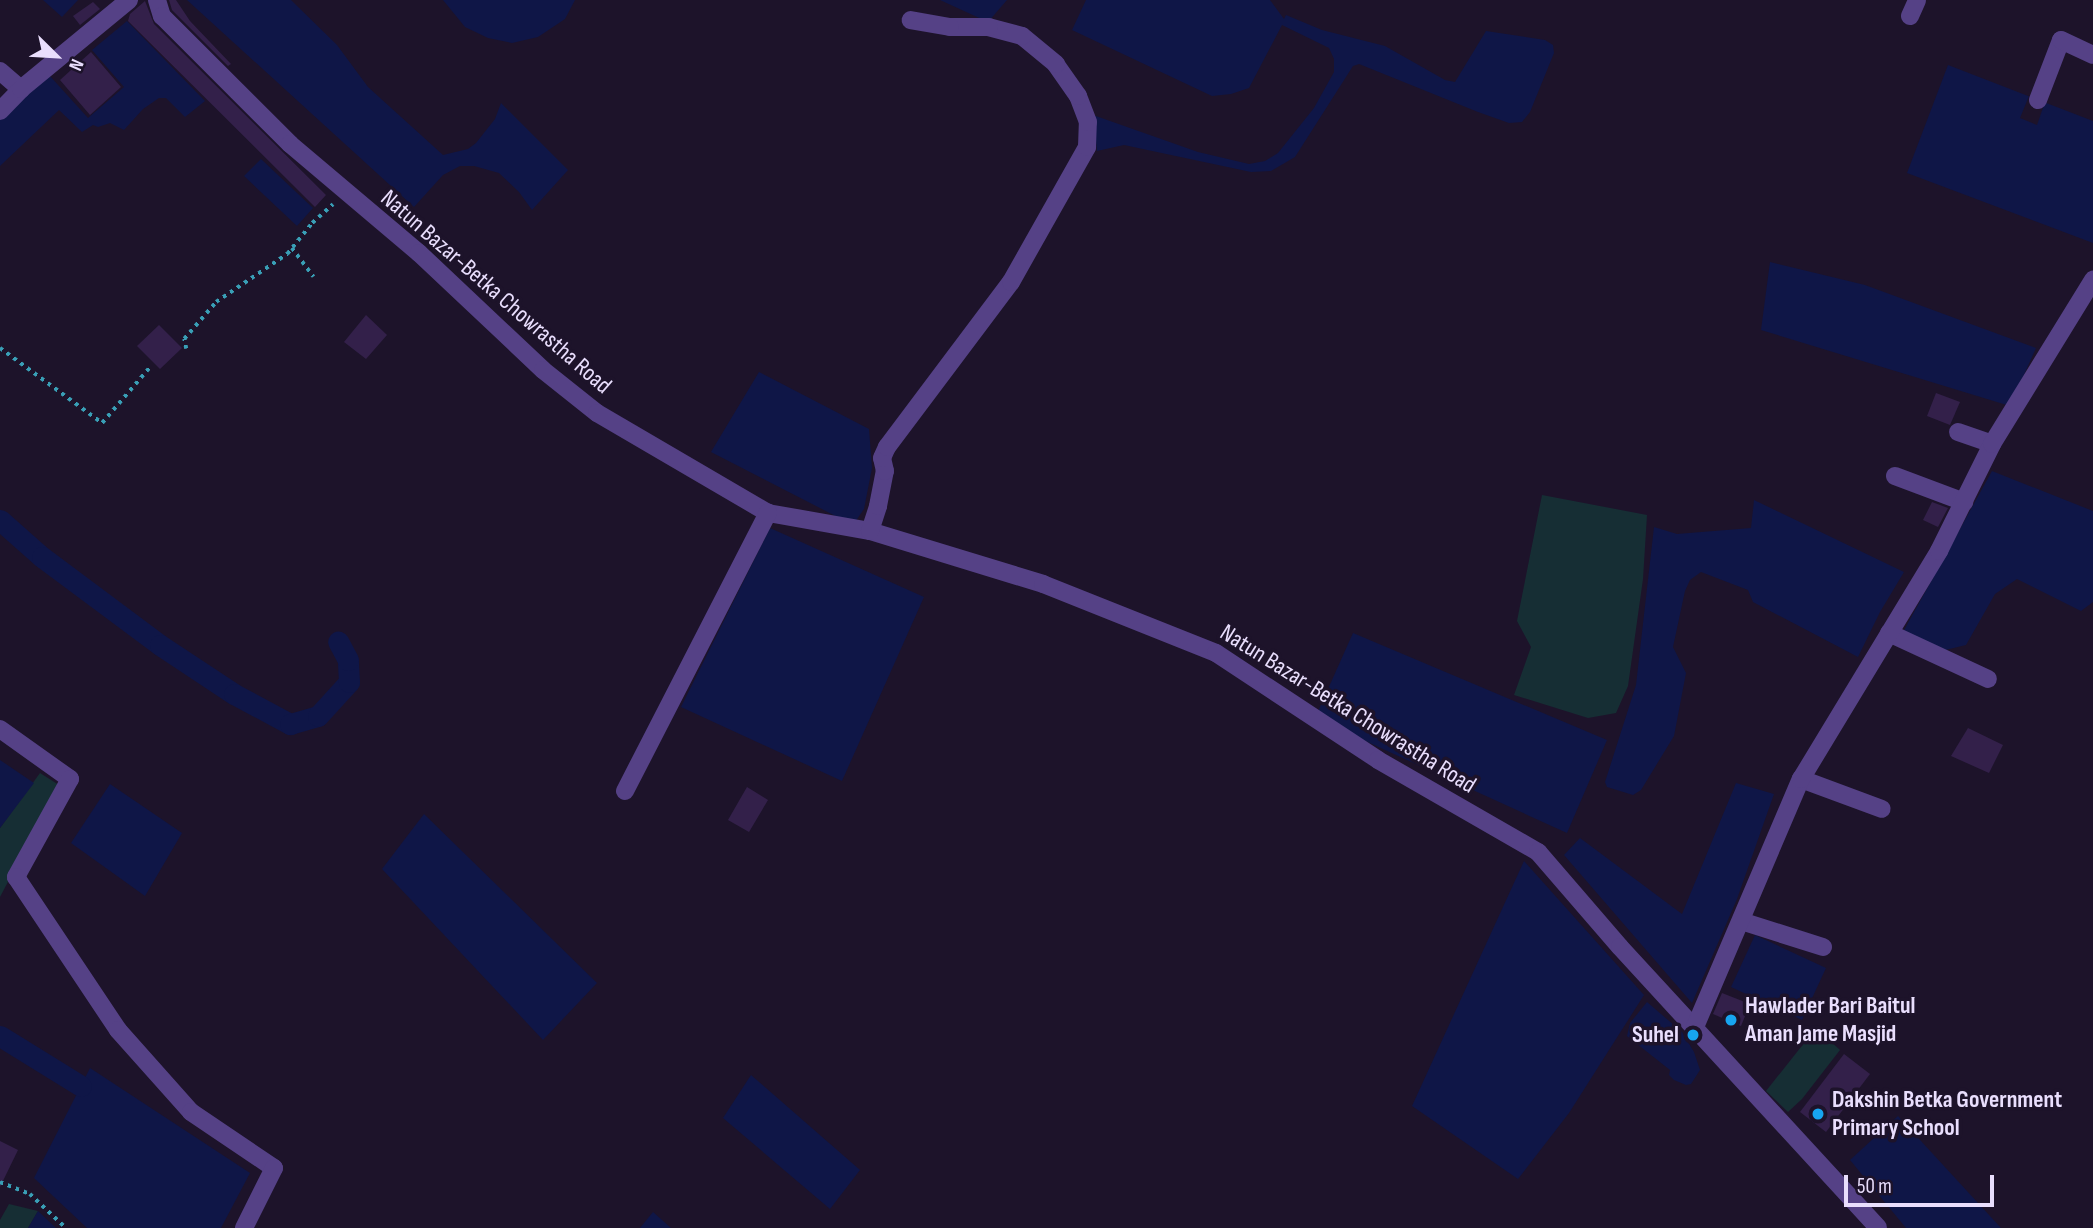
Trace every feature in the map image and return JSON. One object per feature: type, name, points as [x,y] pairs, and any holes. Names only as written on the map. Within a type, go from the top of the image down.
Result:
[{"type":"street","points":[[0,111],[21,89],[129,0]]},
{"type":"street","name":"Natun Bazar-Betka Chowrastha Road","points":[[157,0],[162,16],[290,144],[347,195],[419,253],[543,370],[597,413],[768,513],[870,531],[1043,584],[1216,653],[1378,760],[1538,852],[1878,1228]]},
{"type":"street","points":[[870,531],[878,506],[885,471],[882,458],[887,447],[1011,282],[1087,147],[1088,122],[1078,96],[1056,64],[1022,36],[989,27],[950,27],[911,20]]},
{"type":"street","points":[[2038,100],[2062,40],[2093,55]]},
{"type":"street","points":[[0,71],[21,89]]},
{"type":"street","points":[[1695,1027],[1801,779],[1939,551],[1992,444],[2093,280]]},
{"type":"street","points":[[1958,432],[1992,444]]},
{"type":"street","points":[[1895,476],[1964,502]]},
{"type":"street","points":[[625,791],[768,513]]},
{"type":"street","points":[[1889,634],[1988,678]]},
{"type":"street","points":[[0,729],[70,779],[16,877],[118,1030],[191,1112],[274,1168],[244,1228]]},
{"type":"street","points":[[1801,779],[1882,809]]},
{"type":"street","points":[[1741,921],[1823,947]]},
{"type":"path","points":[[186,349],[184,339],[216,302],[292,248],[327,208],[347,195]]},
{"type":"path","points":[[292,248],[314,277]]},
{"type":"path","points":[[0,348],[102,423],[150,368]]},
{"type":"path","points":[[0,1182],[30,1194],[66,1228]]},
{"type":"green space","points":[[1542,495],[1647,515],[1643,579],[1628,686],[1616,713],[1588,718],[1514,695],[1531,647],[1517,621]]},
{"type":"green space","points":[[40,773],[59,785],[0,897],[0,828]]},
{"type":"green space","points":[[1816,1028],[1840,1050],[1802,1099],[1788,1112],[1766,1091]]},
{"type":"green space","points":[[9,1204],[38,1211],[28,1228],[0,1228],[0,1220]]},
{"type":"shaded area","points":[[43,0],[78,0],[62,17]]},
{"type":"shaded area","points":[[187,0],[291,0],[337,45],[368,87],[443,155],[468,149],[476,143],[495,119],[501,103],[568,170],[532,210],[519,192],[499,173],[474,166],[460,166],[443,175],[414,207]]},
{"type":"shaded area","points":[[443,0],[575,0],[565,19],[538,37],[512,43],[488,38],[465,27]]},
{"type":"shaded area","points":[[940,0],[1007,0],[988,22]]},
{"type":"shaded area","points":[[1086,0],[1270,0],[1284,19],[1286,15],[1322,30],[1385,46],[1445,80],[1455,82],[1486,31],[1545,40],[1553,45],[1554,53],[1530,112],[1522,122],[1509,123],[1359,64],[1353,66],[1295,157],[1271,171],[1251,172],[1124,145],[1097,151],[1093,115],[1198,152],[1249,164],[1265,161],[1278,153],[1314,108],[1334,72],[1334,59],[1329,48],[1282,25],[1249,88],[1212,96],[1072,30]]},
{"type":"shaded area","points":[[127,21],[205,101],[185,117],[166,98],[159,98],[143,109],[124,130],[110,123],[98,127],[93,125],[82,132],[59,110],[0,166],[0,118],[49,75],[88,118],[124,87],[92,50]]},
{"type":"shaded area","points":[[1948,65],[2093,121],[2093,243],[1907,173]]},
{"type":"shaded area","points":[[261,159],[313,208],[297,226],[244,176]]},
{"type":"shaded area","points":[[1770,262],[1865,285],[2036,348],[2010,406],[1761,330]]},
{"type":"shaded area","points":[[759,372],[869,429],[872,468],[864,509],[853,525],[711,452]]},
{"type":"shaded area","points":[[1992,471],[2093,511],[2093,602],[2081,611],[2017,579],[1995,594],[1966,645],[1937,652],[1903,632]]},
{"type":"shaded area","points":[[1754,500],[1904,572],[1858,657],[1753,602],[1748,590],[1701,572],[1690,580],[1685,591],[1673,647],[1686,673],[1674,736],[1641,790],[1633,795],[1607,787],[1605,782],[1636,685],[1654,527],[1677,534],[1751,528]]},
{"type":"shaded area","points":[[770,528],[924,597],[842,781],[681,707]]},
{"type":"shaded area","points":[[1353,633],[1607,740],[1567,833],[1315,718]]},
{"type":"shaded area","points":[[0,760],[34,783],[0,828]]},
{"type":"shaded area","points":[[1736,783],[1774,794],[1737,899],[1692,1003],[1564,855],[1580,838],[1682,914]]},
{"type":"shaded area","points":[[110,784],[182,833],[145,896],[71,843]]},
{"type":"shaded area","points":[[424,814],[597,983],[543,1040],[382,869]]},
{"type":"shaded area","points":[[1524,861],[1644,995],[1569,1113],[1518,1179],[1412,1106]]},
{"type":"shaded area","points":[[1755,935],[1826,968],[1802,1020],[1731,987]]},
{"type":"shaded area","points":[[1647,1002],[1682,1032],[1694,1052],[1700,1070],[1691,1084],[1686,1085],[1674,1080],[1669,1075],[1670,1070],[1627,1036],[1630,1023]]},
{"type":"shaded area","points":[[90,1068],[250,1173],[221,1228],[87,1228],[34,1178]]},
{"type":"shaded area","points":[[751,1075],[860,1170],[830,1209],[723,1118]]},
{"type":"shaded area","points":[[1898,1116],[2001,1228],[1906,1228],[1850,1160]]},
{"type":"shaded area","points":[[38,1211],[56,1228],[28,1228]]},
{"type":"shaded area","points":[[653,1212],[671,1228],[640,1228]]},
{"type":"pier","points":[[2029,96],[2045,102],[2037,125],[2020,118]]},
{"type":"building","points":[[169,0],[176,0],[190,21],[231,64],[228,66],[172,10]]},
{"type":"building","points":[[145,1],[154,24],[326,195],[315,207],[128,21],[130,14]]},
{"type":"building","points":[[93,2],[100,9],[80,25],[73,16]]},
{"type":"building","points":[[91,52],[121,87],[90,115],[60,80]]},
{"type":"building","points":[[366,315],[387,335],[366,359],[344,342]]},
{"type":"building","points":[[159,325],[182,348],[160,369],[137,346]]},
{"type":"building","points":[[1936,393],[1960,402],[1950,425],[1927,416]]},
{"type":"building","points":[[1932,502],[1948,508],[1938,527],[1923,520]]},
{"type":"building","points":[[1968,728],[2003,745],[1989,773],[1951,756]]},
{"type":"building","points":[[747,787],[768,800],[749,832],[728,820]]},
{"type":"building","points":[[1722,993],[1750,1004],[1741,1026],[1713,1014]]},
{"type":"building","name":"Dakshin Betka Government Primary School","points":[[1844,1054],[1870,1074],[1826,1132],[1800,1112]]},
{"type":"building","points":[[0,1141],[18,1150],[0,1187]]},
{"type":"waterway","points":[[0,520],[42,557],[160,645],[234,694],[290,724],[318,716],[349,682],[348,660],[338,641]]},
{"type":"waterway","points":[[0,1036],[81,1086]]},
{"type":"place","name":"Hawlader Bari Baitul Aman Jame Masjid","points":[[1731,1020]]},
{"type":"place","name":"Suhel","points":[[1693,1035]]},
{"type":"place","name":"Dakshin Betka Government Primary School","points":[[1818,1114]]}]
